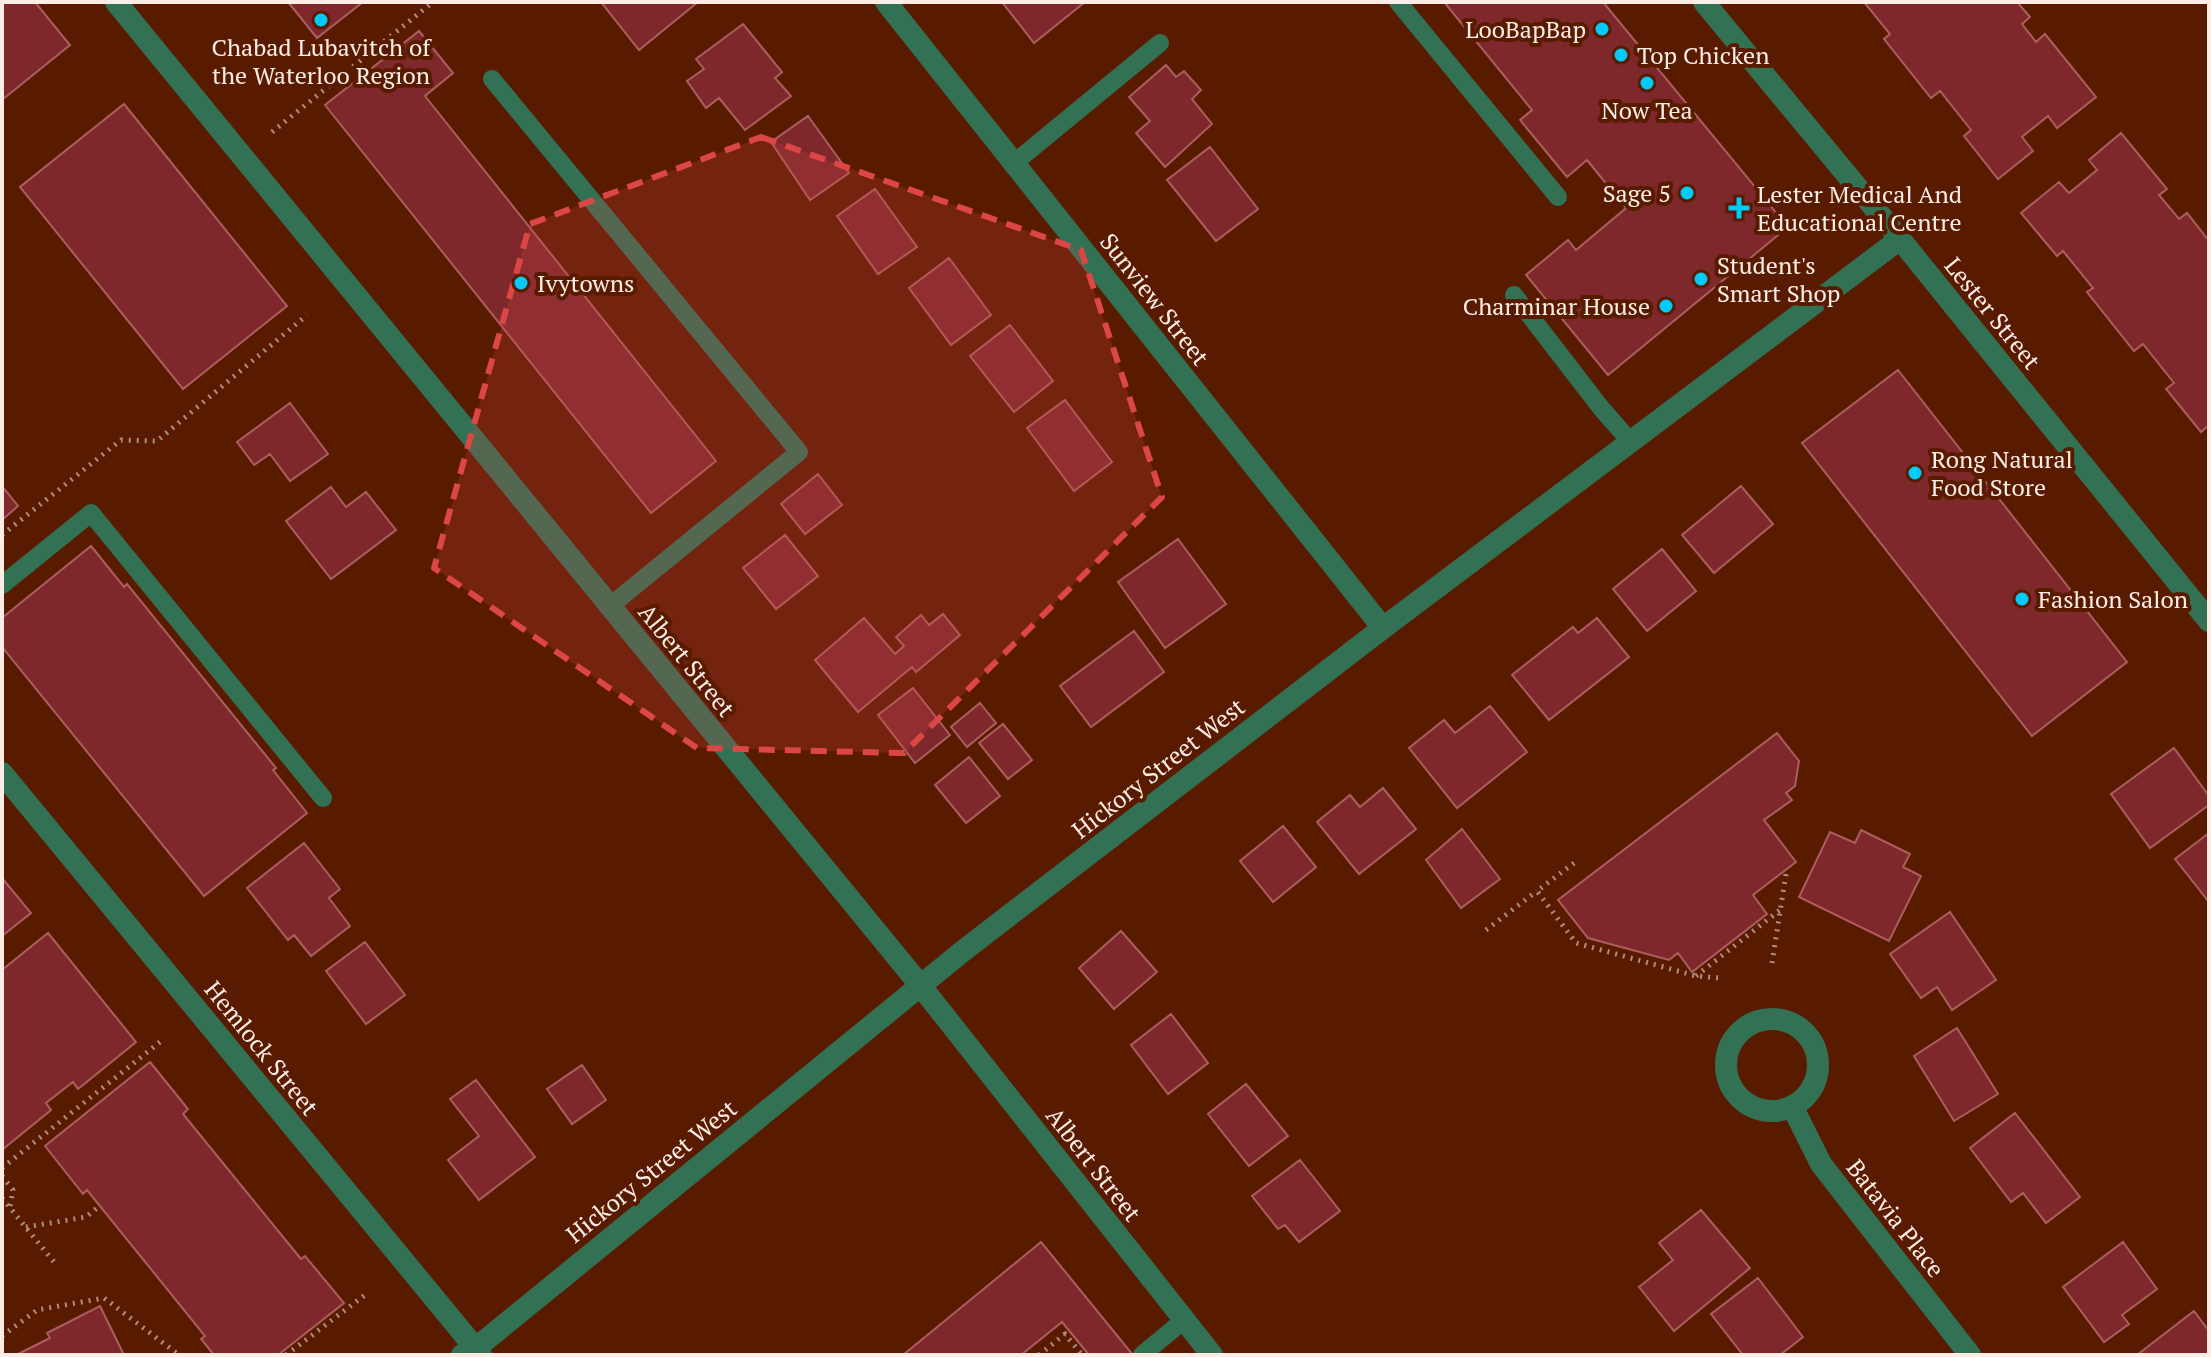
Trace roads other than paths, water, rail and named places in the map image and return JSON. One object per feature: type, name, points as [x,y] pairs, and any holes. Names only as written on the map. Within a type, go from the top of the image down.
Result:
[{"type":"street","name":"Albert Street","points":[[116,2],[920,985],[1212,1355]]},
{"type":"street","name":"Sunview Street","points":[[886,2],[1383,628]]},
{"type":"street","name":"Lester Street","points":[[1704,2],[2209,621]]},
{"type":"street","name":"Hickory Street West","points":[[473,1353],[920,985],[1383,628],[1900,239]]},
{"type":"street","name":"Hemlock Street","points":[[2,773],[473,1353]]},
{"type":"street","points":[[1781,1019],[1795,1025],[1814,1045],[1818,1074],[1804,1099],[1792,1106],[1764,1110],[1739,1096],[1731,1085],[1727,1056],[1741,1031],[1753,1023],[1781,1019]]},
{"type":"street","name":"Batavia Place","points":[[1792,1106],[1821,1164],[1970,1355]]},
{"type":"lane","points":[[1398,2],[1558,197]]},
{"type":"lane","points":[[1014,163],[1160,43]]},
{"type":"lane","points":[[492,79],[799,452],[610,606]]},
{"type":"lane","points":[[1514,295],[1630,441]]},
{"type":"lane","points":[[2,585],[91,513],[323,798]]},
{"type":"lane","points":[[1142,1355],[1184,1320]]},
{"type":"place","name":"Chabad Lubavitch of the Waterloo Region","points":[[321,20]]},
{"type":"place","name":"LooBapBap","points":[[1602,29]]},
{"type":"place","name":"Top Chicken","points":[[1621,55]]},
{"type":"place","name":"Now Tea","points":[[1647,83]]},
{"type":"place","name":"Sage 5","points":[[1687,193]]},
{"type":"place","name":"Lester Medical And Educational Centre","points":[[1739,208]]},
{"type":"place","name":"Student's Smart Shop","points":[[1701,279]]},
{"type":"place","name":"Ivytowns","points":[[521,283]]},
{"type":"place","name":"Charminar House","points":[[1666,306]]},
{"type":"place","name":"Rong Natural Food Store","points":[[1915,473]]},
{"type":"place","name":"Fashion Salon","points":[[2022,599]]}]
